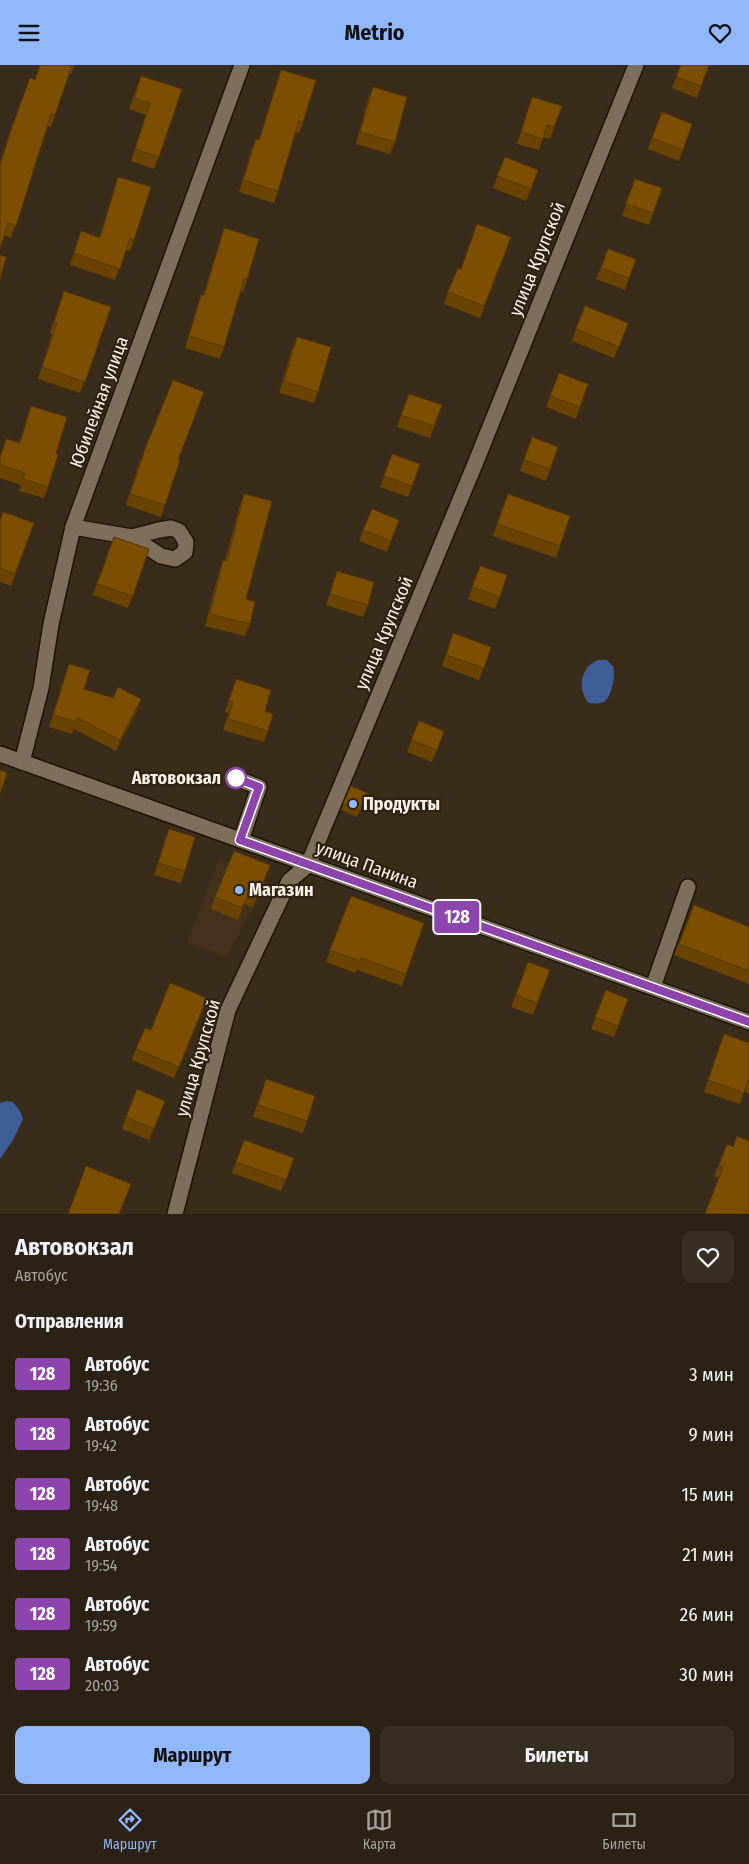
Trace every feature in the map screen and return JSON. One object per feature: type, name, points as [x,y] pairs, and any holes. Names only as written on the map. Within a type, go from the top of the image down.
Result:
[{"type":"street","name":"Юбилейная улица","points":[[22,762],[41,688],[51,624],[73,527],[242,65]]},
{"type":"street","name":"улица Крупской","points":[[175,1214],[228,1010],[289,881],[308,865],[475,464],[636,65]]},
{"type":"street","points":[[73,527],[132,537]]},
{"type":"street","name":"улица Панина","points":[[0,754],[749,1022]]},
{"type":"street","points":[[236,778],[259,787],[240,840]]},
{"type":"street","points":[[653,987],[688,887]]},
{"type":"shaded area","points":[[219,859],[265,877],[253,907],[226,957],[187,943]]},
{"type":"water","points":[[598,660],[607,660],[613,666],[613,685],[610,695],[605,701],[589,703],[583,692],[582,679],[587,668]]},
{"type":"water","points":[[6,1101],[13,1102],[23,1119],[13,1140],[0,1159],[0,1103]]},
{"type":"building","points":[[40,65],[72,65],[55,115],[51,114],[16,226],[8,223],[0,249],[0,165],[30,78],[35,80]]},
{"type":"building","points":[[681,65],[709,65],[701,86],[676,77]]},
{"type":"building","points":[[281,70],[316,80],[303,122],[299,120],[278,191],[243,180],[256,139],[259,140]]},
{"type":"building","points":[[141,76],[182,89],[159,157],[135,149],[150,103],[134,98]]},
{"type":"building","points":[[373,87],[407,97],[395,142],[360,132]]},
{"type":"building","points":[[532,97],[562,106],[554,127],[547,125],[543,139],[521,132]]},
{"type":"building","points":[[662,112],[692,124],[683,150],[652,138]]},
{"type":"building","points":[[505,157],[538,170],[531,189],[497,176]]},
{"type":"building","points":[[118,177],[151,187],[134,240],[130,238],[120,269],[74,253],[81,231],[100,238]]},
{"type":"building","points":[[635,179],[662,188],[653,213],[626,204]]},
{"type":"building","points":[[477,224],[511,237],[484,306],[448,292],[458,268],[461,269]]},
{"type":"building","points":[[224,228],[259,239],[247,280],[244,279],[224,347],[189,336],[201,295],[204,296]]},
{"type":"building","points":[[608,249],[636,259],[629,278],[601,268]]},
{"type":"building","points":[[0,255],[6,257],[0,280]]},
{"type":"building","points":[[64,291],[111,307],[85,382],[42,367],[57,323],[54,322]]},
{"type":"building","points":[[585,306],[628,323],[619,347],[576,329]]},
{"type":"building","points":[[297,337],[331,347],[318,392],[284,381]]},
{"type":"building","points":[[559,373],[588,384],[580,407],[550,396]]},
{"type":"building","points":[[173,380],[204,392],[178,460],[180,460],[165,505],[130,494],[145,449]]},
{"type":"building","points":[[409,394],[442,405],[434,426],[401,415]]},
{"type":"building","points":[[31,406],[67,417],[48,487],[23,479],[25,473],[0,465],[0,458],[6,439],[20,443]]},
{"type":"building","points":[[532,437],[558,447],[550,469],[524,460]]},
{"type":"building","points":[[392,454],[420,464],[412,486],[384,476]]},
{"type":"building","points":[[244,494],[272,501],[246,599],[255,602],[250,624],[210,614],[223,560],[227,561]]},
{"type":"building","points":[[508,494],[570,516],[560,546],[497,524]]},
{"type":"building","points":[[372,509],[399,520],[391,541],[363,530]]},
{"type":"building","points":[[3,512],[34,523],[15,574],[0,568],[0,521]]},
{"type":"building","points":[[114,537],[149,549],[133,596],[97,584]]},
{"type":"building","points":[[480,566],[507,575],[500,597],[472,587]]},
{"type":"building","points":[[337,571],[374,582],[368,605],[330,594]]},
{"type":"building","points":[[453,633],[491,647],[484,668],[446,655]]},
{"type":"building","points":[[69,664],[90,670],[84,689],[113,698],[118,687],[141,699],[120,740],[78,718],[77,722],[53,715]]},
{"type":"building","points":[[236,679],[271,690],[265,711],[273,714],[268,731],[228,719],[233,702],[229,701]]},
{"type":"building","points":[[419,721],[444,731],[437,750],[411,740]]},
{"type":"building","points":[[0,770],[7,773],[0,794]]},
{"type":"building","name":"Продукты","points":[[351,786],[367,793],[359,811],[343,804]]},
{"type":"building","points":[[169,829],[195,837],[185,871],[158,863]]},
{"type":"building","name":"Магазин","points":[[234,851],[270,865],[258,896],[249,892],[242,908],[215,897]]},
{"type":"building","points":[[351,896],[424,923],[406,974],[361,958],[360,961],[330,950]]},
{"type":"building","points":[[694,905],[749,927],[749,971],[679,944]]},
{"type":"building","points":[[528,962],[550,970],[537,1003],[516,995]]},
{"type":"building","points":[[170,983],[207,998],[179,1067],[136,1049],[145,1028],[151,1030]]},
{"type":"building","points":[[606,990],[628,999],[618,1026],[595,1017]]},
{"type":"building","points":[[724,1034],[749,1043],[749,1081],[744,1093],[708,1080]]},
{"type":"building","points":[[266,1079],[315,1096],[307,1121],[258,1105]]},
{"type":"building","points":[[137,1089],[165,1101],[154,1129],[126,1117]]},
{"type":"building","points":[[737,1136],[749,1141],[749,1214],[705,1214],[723,1167],[719,1165],[727,1144],[733,1147]]},
{"type":"building","points":[[244,1140],[294,1158],[286,1180],[236,1162]]},
{"type":"building","points":[[86,1166],[131,1184],[119,1214],[68,1214]]},
{"type":"bus line","name":"128","points":[[236,778],[259,787],[240,840],[749,1022]]},
{"type":"place","name":"Автовокзал","points":[[236,778]]},
{"type":"place","name":"Продукты","points":[[353,804]]},
{"type":"place","name":"Магазин","points":[[239,890]]}]
